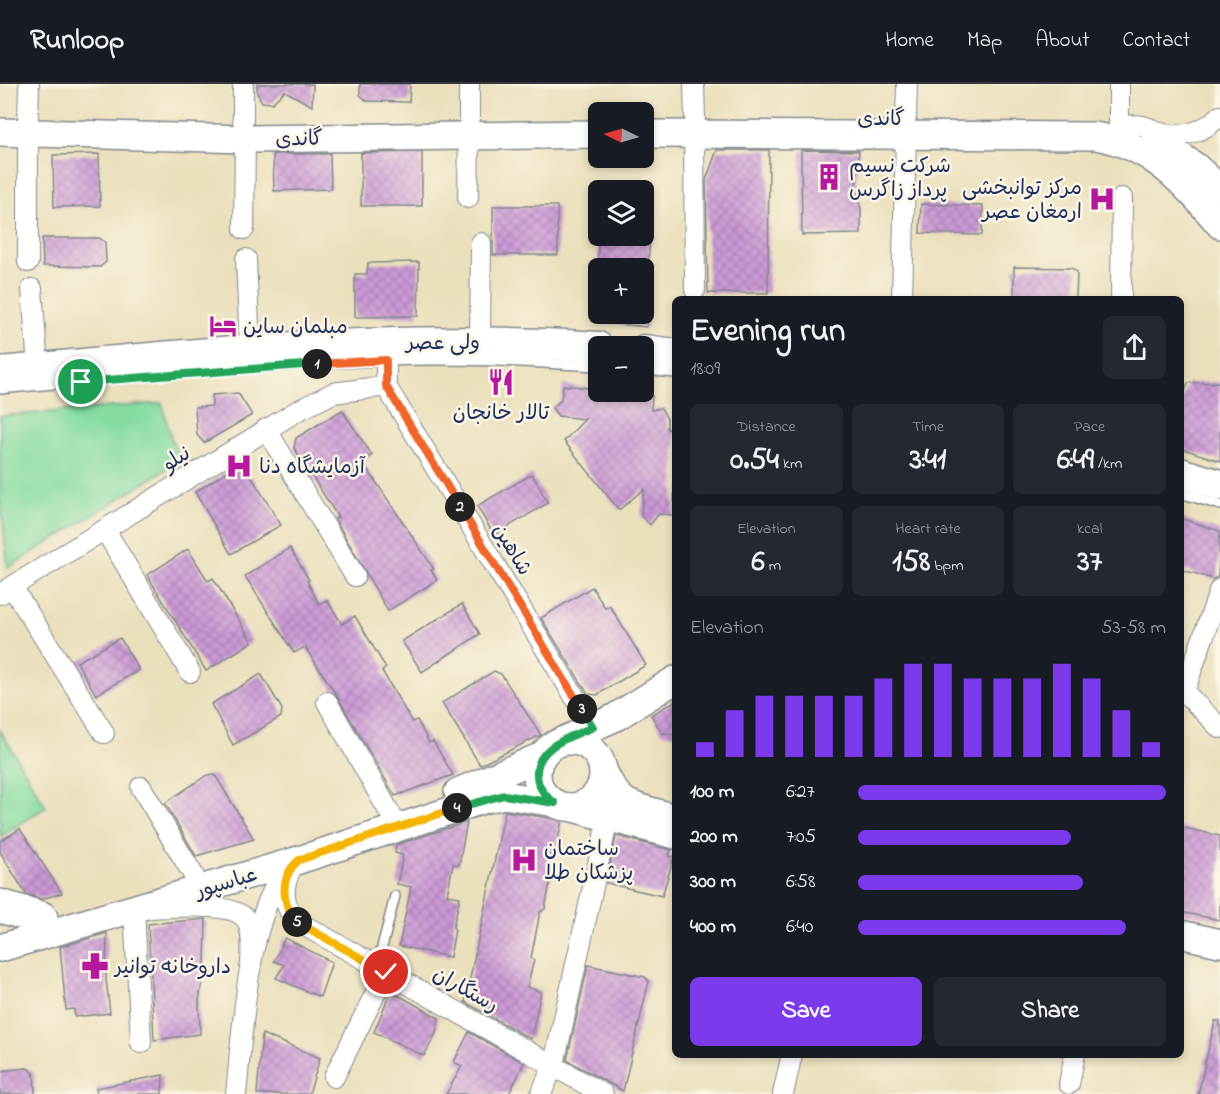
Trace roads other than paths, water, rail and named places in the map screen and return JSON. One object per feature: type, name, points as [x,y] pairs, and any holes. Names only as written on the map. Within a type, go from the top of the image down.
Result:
[{"type":"highway","points":[[0,906],[41,918]]},
{"type":"main road","name":"گاندی","points":[[0,119],[28,126],[244,130],[469,127],[588,120]]},
{"type":"main road","name":"گاندی","points":[[654,120],[694,126],[906,126],[1088,136],[1121,131]]},
{"type":"main road","name":"گاندی","points":[[0,132],[28,126]]},
{"type":"main road","name":"گاندی","points":[[654,132],[694,126]]},
{"type":"main road","name":"گاندی","points":[[469,127],[588,133]]},
{"type":"main road","points":[[1121,131],[1175,151],[1220,189]]},
{"type":"main road","points":[[1121,131],[1138,150],[1166,167],[1186,184],[1220,225]]},
{"type":"main road","name":"ولی عصر","points":[[0,372],[250,349],[387,363],[480,342],[588,347]]},
{"type":"main road","points":[[654,351],[672,354]]},
{"type":"main road","points":[[1184,474],[1220,486]]},
{"type":"main road","name":"عباسپور","points":[[0,948],[132,902],[194,876],[391,816],[479,784],[604,723],[672,682]]},
{"type":"main road","points":[[604,723],[606,775],[594,796],[579,806],[562,805],[548,798],[538,782],[538,764],[550,749],[579,742],[597,754],[606,775],[633,806],[672,817]]},
{"type":"main road","name":"عباسپور","points":[[0,930],[41,918],[132,902],[296,862],[504,795],[562,805],[672,834]]},
{"type":"main road","points":[[1184,935],[1220,943]]},
{"type":"main road","points":[[1184,951],[1220,958]]},
{"type":"street","points":[[28,262],[29,84]]},
{"type":"street","points":[[243,84],[244,229]]},
{"type":"street","points":[[468,198],[469,84]]},
{"type":"street","points":[[694,84],[695,290]]},
{"type":"street","points":[[902,296],[907,84]]},
{"type":"street","points":[[1119,84],[1121,131],[1140,125],[1163,133],[1181,135],[1201,130],[1220,116]]},
{"type":"street","points":[[1121,296],[1122,198]]},
{"type":"street","points":[[480,342],[481,243]]},
{"type":"street","points":[[246,259],[250,349]]},
{"type":"street","points":[[32,289],[38,368]]},
{"type":"street","name":"نیلو","points":[[6,590],[266,429],[387,363]]},
{"type":"street","name":"شاهین","points":[[387,363],[604,723]]},
{"type":"street","points":[[266,429],[355,576]]},
{"type":"street","points":[[105,530],[190,672]]},
{"type":"street","points":[[1184,685],[1220,589]]},
{"type":"street","points":[[6,590],[104,733]]},
{"type":"street","points":[[1184,692],[1220,728]]},
{"type":"street","points":[[327,702],[391,816]]},
{"type":"street","points":[[542,1094],[554,1064],[608,819],[606,775]]},
{"type":"street","points":[[141,786],[194,876]]},
{"type":"street","points":[[236,1094],[251,967],[267,903],[278,882],[296,862]]},
{"type":"street","name":"رستگاران","points":[[296,862],[287,877],[284,893],[290,914],[311,931],[554,1064],[603,1094]]},
{"type":"street","points":[[141,1043],[132,902],[221,908],[240,914],[249,925],[251,967]]},
{"type":"street","points":[[334,1077],[381,969]]},
{"type":"street","points":[[783,1094],[791,1058]]},
{"type":"street","points":[[1069,1084],[1074,1058]]},
{"type":"lane","points":[[0,389],[195,372],[387,363],[525,361],[588,365]]},
{"type":"lane","points":[[654,371],[672,373]]},
{"type":"lane","points":[[1184,494],[1220,505]]},
{"type":"lane","points":[[381,969],[395,896]]},
{"type":"place","name":"شرکت نسیم پرداز زاگرس","points":[[829,177]]},
{"type":"place","name":"مرکز توانبخشی ارمغان عصر","points":[[1102,199]]},
{"type":"place","name":"مبلمان ساین","points":[[223,326]]},
{"type":"place","name":"تالار خانجان","points":[[501,382]]},
{"type":"place","name":"آزمایشگاه دنا","points":[[239,466]]},
{"type":"place","name":"ساختمان پزشکان طلا","points":[[524,860]]},
{"type":"place","name":"داروخانه توانیر","points":[[95,966]]}]
